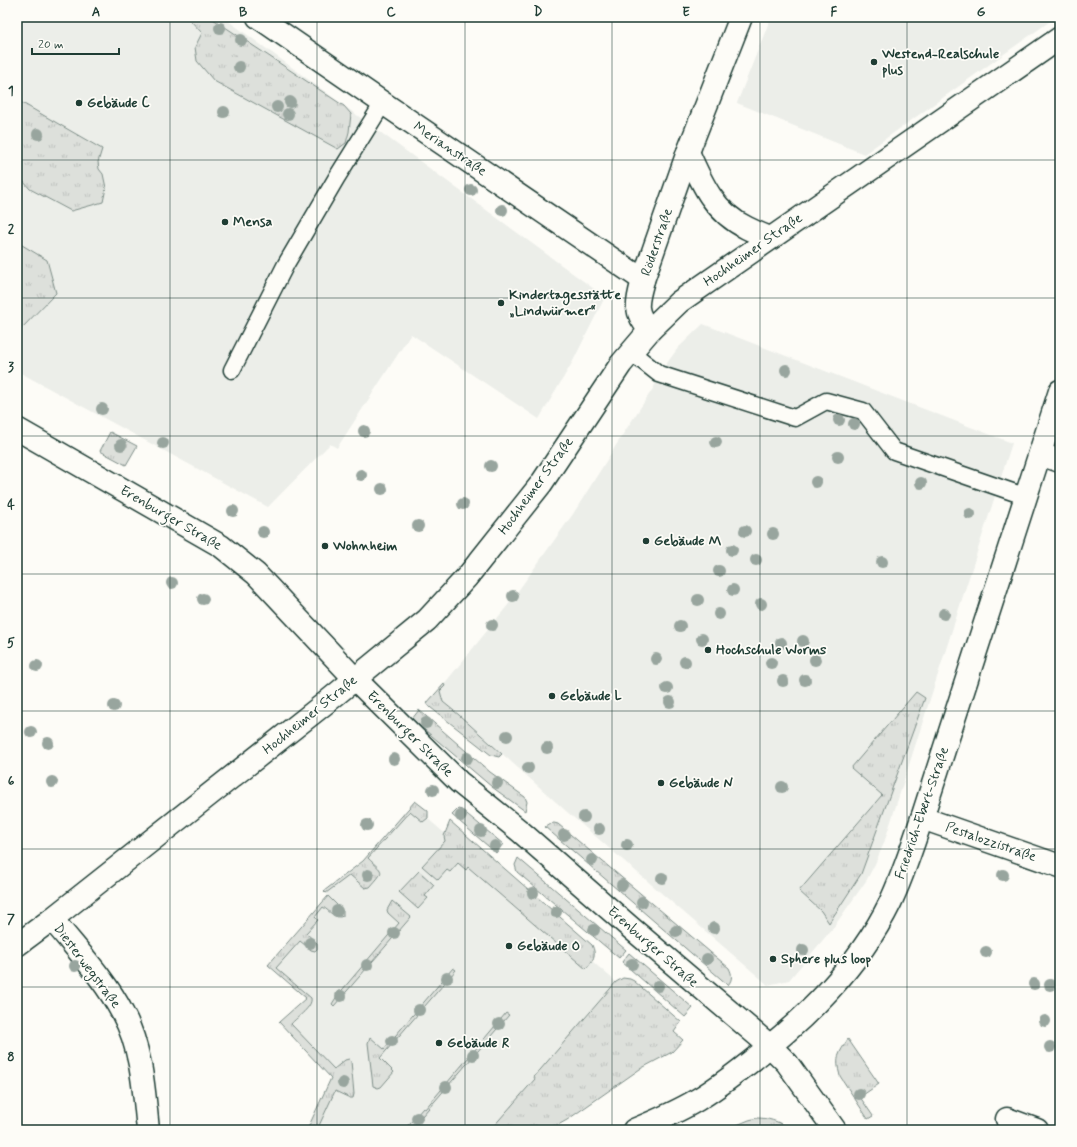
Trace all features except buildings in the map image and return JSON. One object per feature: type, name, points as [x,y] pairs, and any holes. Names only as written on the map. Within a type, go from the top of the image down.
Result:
[{"type":"street","name":"Merianstraße","points":[[258,17],[383,104],[643,280]]},
{"type":"street","name":"Röderstraße","points":[[650,330],[640,317],[638,307],[639,295],[643,280],[688,152],[741,17]]},
{"type":"street","name":"Hochheimer Straße","points":[[17,945],[52,919],[355,679],[427,620],[467,577],[541,484],[588,412],[631,352],[650,330],[679,302],[1060,38]]},
{"type":"street","points":[[688,152],[710,198],[726,215],[746,228],[770,238]]},
{"type":"street","name":"Friedrich-Ebert-Straße","points":[[634,1130],[683,1108],[716,1089],[802,1020],[823,999],[859,953],[890,904],[922,818],[1027,497],[1050,458],[1060,391]]},
{"type":"street","name":"Erenburger Straße","points":[[17,429],[220,546],[256,574],[355,679],[459,782],[521,832],[770,1046],[787,1063],[835,1130]]},
{"type":"street","name":"Pestalozzistraße","points":[[922,818],[1060,866]]},
{"type":"street","name":"Diesterwegstraße","points":[[52,919],[103,982],[124,1015],[133,1039],[139,1064],[144,1088],[148,1130]]},
{"type":"street","points":[[1007,1119],[1037,1130]]},
{"type":"lane","points":[[232,370],[286,264],[337,176],[383,104]]},
{"type":"lane","points":[[631,352],[659,374],[794,418],[826,401],[863,411],[894,451],[1027,497]]},
{"type":"shaded area","points":[[17,17],[223,17],[605,297],[572,363],[539,419],[411,334],[337,448],[330,444],[268,507],[17,371]]},
{"type":"shaded area","name":"Westend-Realschule plus","points":[[771,17],[1056,17],[864,154],[737,103]]},
{"type":"shaded area","name":"Hochschule Worms","points":[[703,324],[1012,443],[884,843],[875,864],[866,881],[833,928],[789,980],[768,985],[566,811],[443,702],[440,691],[445,686],[444,684],[508,605],[573,514],[654,387],[659,374],[678,348]]},
{"type":"shaded area","points":[[412,805],[683,1040],[672,1052],[640,1069],[567,1120],[549,1130],[307,1130],[331,1078],[279,1022],[306,998],[268,965],[328,896],[324,891],[363,861]]},
{"type":"green space","points":[[191,17],[210,17],[344,106],[351,114],[346,143],[338,149],[214,81],[197,61],[195,47],[202,33],[190,20]]},
{"type":"green space","points":[[17,100],[102,149],[98,162],[99,169],[103,174],[106,188],[103,202],[71,211],[30,189],[17,177]]},
{"type":"green space","points":[[17,242],[47,260],[56,293],[17,333]]},
{"type":"green space","points":[[110,432],[137,446],[126,465],[100,451]]},
{"type":"green space","points":[[444,684],[445,686],[440,691],[443,702],[502,754],[499,757],[491,755],[426,704]]},
{"type":"green space","points":[[916,692],[925,698],[861,874],[829,923],[821,911],[799,891],[882,795],[851,768]]},
{"type":"green space","points":[[419,710],[490,772],[525,797],[527,802],[525,811],[492,787],[412,719]]},
{"type":"green space","points":[[415,801],[428,811],[428,818],[423,822],[410,811],[368,858],[381,871],[379,877],[370,887],[365,888],[350,875],[326,893],[324,891],[363,861]]},
{"type":"green space","points":[[458,809],[462,810],[503,844],[496,853],[452,815]]},
{"type":"green space","points":[[450,821],[592,945],[594,958],[586,969],[468,867],[466,870],[458,863],[450,872],[447,870],[438,880],[422,866],[445,841],[444,836]]},
{"type":"green space","points":[[554,823],[558,824],[729,968],[732,976],[728,985],[545,827]]},
{"type":"green space","points":[[518,858],[626,950],[619,958],[517,872],[515,865]]},
{"type":"green space","points":[[419,871],[434,885],[425,896],[428,898],[418,909],[399,892]]},
{"type":"green space","points":[[328,896],[343,911],[343,916],[337,917],[323,907],[315,917],[318,920],[306,933],[317,943],[317,949],[315,951],[311,950],[300,941],[276,968],[311,998],[310,1005],[291,1024],[334,1069],[345,1060],[349,1059],[351,1061],[354,1094],[353,1098],[335,1091],[317,1130],[307,1130],[331,1078],[279,1022],[306,998],[268,965]]},
{"type":"green space","points":[[392,901],[411,917],[334,1006],[332,1004],[337,996],[399,923],[388,913],[387,910]]},
{"type":"green space","points":[[629,953],[693,1008],[685,1017],[622,962]]},
{"type":"green space","points":[[453,968],[456,970],[380,1058],[394,1072],[381,1087],[378,1088],[373,1086],[368,1043],[370,1037],[384,1049]]},
{"type":"green space","points":[[623,978],[634,981],[681,1022],[674,1032],[683,1040],[672,1052],[640,1069],[567,1120],[549,1130],[482,1130],[487,1127],[492,1128],[616,982]]},
{"type":"green space","points":[[506,1013],[509,1015],[410,1130],[404,1130],[423,1108],[425,1109]]},
{"type":"green space","points":[[848,1039],[879,1084],[860,1097],[873,1116],[868,1119],[840,1076],[838,1056]]},
{"type":"green space","points":[[757,1118],[772,1120],[787,1127],[785,1130],[725,1130],[749,1120]]},
{"type":"place","name":"Westend-Realschule plus","points":[[874,62]]},
{"type":"place","name":"Gebäude C","points":[[79,103]]},
{"type":"place","name":"Mensa","points":[[225,222]]},
{"type":"place","name":"Kindertagesstätte „Lindwürmer“","points":[[501,303]]},
{"type":"place","name":"Gebäude M","points":[[646,541]]},
{"type":"place","name":"Wohnheim","points":[[325,546]]},
{"type":"place","name":"Hochschule Worms","points":[[708,650]]},
{"type":"place","name":"Gebäude L","points":[[552,696]]},
{"type":"place","name":"Gebäude N","points":[[661,783]]},
{"type":"place","name":"Gebäude O","points":[[509,946]]},
{"type":"place","name":"Sphere plus loop","points":[[773,959]]},
{"type":"place","name":"Gebäude R","points":[[439,1043]]}]
